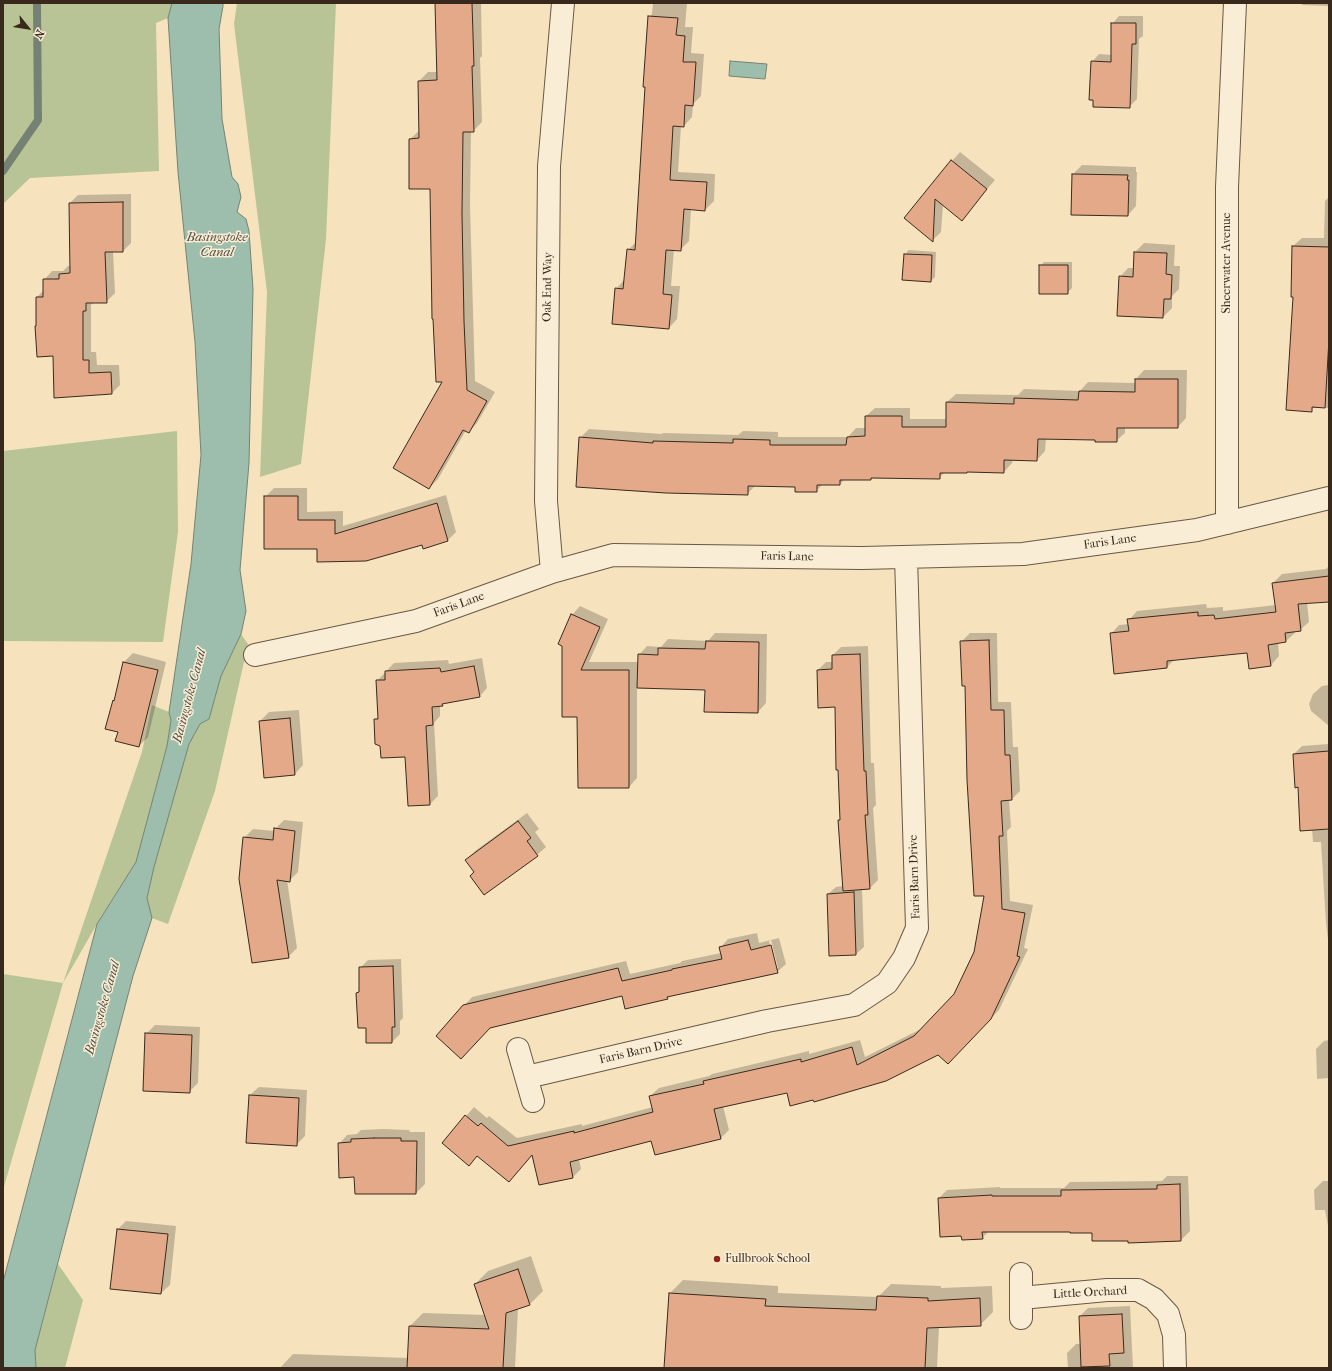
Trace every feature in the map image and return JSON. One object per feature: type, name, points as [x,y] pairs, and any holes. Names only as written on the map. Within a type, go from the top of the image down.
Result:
[{"type":"street","name":"Oak End Way","points":[[552,572],[546,501],[549,166],[564,3]]},
{"type":"street","name":"Sheerwater Avenue","points":[[1227,523],[1227,187],[1235,3]]},
{"type":"street","name":"Faris Lane","points":[[255,655],[416,621],[552,572],[613,555],[862,558],[1023,554],[1197,530],[1329,498]]},
{"type":"street","name":"Faris Barn Drive","points":[[527,1077],[767,1021],[854,1006],[887,983],[904,958],[917,928],[906,557]]},
{"type":"street","points":[[518,1049],[533,1101]]},
{"type":"street","name":"Little Orchard","points":[[1020,1274],[1021,1308],[1107,1290],[1138,1290],[1154,1299],[1168,1314],[1174,1335],[1175,1368]]},
{"type":"shaded area","points":[[3,3],[172,3],[168,18],[156,23],[159,171],[30,178],[3,204]]},
{"type":"shaded area","points":[[237,3],[336,3],[326,239],[301,464],[260,477],[267,292],[234,24]]},
{"type":"shaded area","points":[[177,431],[178,532],[163,642],[3,641],[3,451]]},
{"type":"shaded area","points":[[241,634],[248,644],[215,791],[168,924],[152,918],[147,898],[154,867],[189,744],[200,724],[209,719],[221,676]]},
{"type":"shaded area","points":[[152,705],[169,712],[171,720],[167,746],[136,862],[101,917],[63,983],[142,752]]},
{"type":"shaded area","points":[[3,974],[63,983],[3,1190]]},
{"type":"shaded area","points":[[58,1264],[83,1300],[65,1368],[36,1368],[35,1350]]},
{"type":"water","name":"Basingstoke Canal","points":[[172,3],[223,3],[219,29],[222,119],[232,177],[238,184],[241,197],[237,212],[246,219],[249,231],[253,289],[249,463],[240,570],[246,611],[241,634],[221,676],[209,719],[200,724],[189,744],[154,867],[147,898],[152,918],[133,976],[35,1350],[36,1368],[3,1368],[3,1282],[97,924],[136,862],[167,746],[171,720],[169,712],[191,564],[201,455],[195,342],[178,172],[168,18]]},
{"type":"water","points":[[730,61],[767,64],[765,79],[729,76]]},
{"type":"building","points":[[435,3],[472,3],[474,132],[463,132],[462,214],[464,321],[467,390],[487,401],[469,433],[463,430],[429,489],[393,468],[442,382],[436,382],[432,319],[430,189],[409,189],[409,139],[419,138],[418,81],[437,80]]},
{"type":"building","points":[[648,16],[678,18],[676,35],[685,36],[683,62],[696,62],[693,106],[685,105],[684,127],[673,126],[670,180],[707,182],[705,211],[684,209],[681,251],[666,250],[663,294],[672,295],[669,329],[612,324],[615,288],[623,289],[627,249],[635,250]]},
{"type":"building","points":[[1111,23],[1136,23],[1136,44],[1132,44],[1130,108],[1093,107],[1093,100],[1089,100],[1091,61],[1111,62]]},
{"type":"building","points":[[951,160],[987,189],[962,221],[935,199],[933,242],[904,218]]},
{"type":"building","points":[[1072,174],[1128,175],[1128,216],[1071,215]]},
{"type":"building","points":[[123,202],[123,252],[105,252],[107,303],[86,303],[86,311],[83,311],[83,360],[89,360],[89,373],[111,372],[112,394],[54,398],[53,356],[37,357],[35,326],[36,297],[43,297],[43,279],[59,279],[59,274],[70,273],[69,203]]},
{"type":"building","points":[[1292,246],[1329,247],[1329,339],[1325,408],[1312,407],[1312,412],[1286,410],[1293,297],[1291,297]]},
{"type":"building","points":[[1134,252],[1167,253],[1166,274],[1172,275],[1171,299],[1164,299],[1163,318],[1117,316],[1119,276],[1133,277]]},
{"type":"building","points":[[904,254],[932,255],[931,282],[902,280]]},
{"type":"building","points":[[1039,265],[1068,265],[1068,294],[1039,294]]},
{"type":"building","points":[[1135,379],[1178,379],[1178,428],[1117,428],[1117,442],[1038,439],[1037,461],[1004,460],[1004,473],[940,473],[940,479],[871,478],[871,480],[840,480],[840,485],[817,485],[817,492],[795,492],[795,487],[748,486],[748,495],[666,493],[576,487],[579,437],[653,443],[653,441],[733,443],[733,439],[770,440],[770,445],[846,445],[847,437],[865,436],[865,416],[902,416],[902,427],[946,427],[946,402],[1014,404],[1014,398],[1078,400],[1079,391],[1135,392]]},
{"type":"building","points":[[264,496],[298,496],[298,520],[335,520],[335,534],[437,503],[448,541],[423,549],[422,545],[366,561],[317,562],[317,549],[264,549]]},
{"type":"building","points":[[1329,576],[1329,602],[1298,604],[1301,631],[1285,633],[1286,642],[1268,645],[1271,666],[1249,669],[1247,653],[1167,661],[1167,668],[1114,674],[1110,633],[1129,631],[1127,619],[1198,612],[1198,616],[1214,615],[1215,619],[1276,612],[1272,583]]},
{"type":"building","points":[[571,614],[600,627],[581,670],[629,670],[629,788],[578,788],[577,717],[562,717],[562,646],[558,644]]},
{"type":"building","points":[[989,640],[991,710],[1004,710],[1005,755],[1010,755],[1012,800],[1001,801],[1003,836],[999,836],[1002,909],[1025,913],[1017,956],[1020,957],[991,1019],[948,1064],[938,1055],[886,1081],[814,1102],[813,1100],[790,1106],[787,1093],[714,1109],[721,1139],[655,1155],[651,1141],[570,1162],[573,1178],[539,1185],[532,1155],[509,1182],[477,1156],[469,1166],[442,1143],[465,1115],[478,1126],[481,1123],[508,1146],[574,1131],[574,1133],[653,1112],[649,1096],[704,1084],[703,1081],[801,1059],[801,1062],[852,1047],[857,1065],[914,1036],[954,994],[974,952],[984,896],[974,896],[967,780],[965,686],[962,686],[960,641]]},
{"type":"building","points":[[706,641],[759,642],[758,713],[704,712],[705,690],[637,688],[638,654],[658,655],[658,648],[705,649]]},
{"type":"building","points":[[860,654],[864,771],[866,771],[868,815],[865,815],[870,889],[843,891],[838,820],[840,820],[838,770],[836,770],[835,707],[818,708],[817,670],[832,669],[832,655]]},
{"type":"building","points":[[123,662],[158,670],[139,747],[115,741],[118,732],[105,729],[113,700],[114,701]]},
{"type":"building","points":[[474,666],[480,697],[442,704],[443,706],[432,707],[433,725],[426,726],[430,805],[408,806],[405,757],[381,758],[380,746],[375,744],[374,719],[378,719],[376,680],[385,680],[385,671],[440,668],[441,672]]},
{"type":"building","points":[[290,718],[295,775],[264,778],[259,721]]},
{"type":"building","points":[[1329,751],[1329,829],[1300,831],[1298,787],[1295,788],[1293,754]]},
{"type":"building","points":[[518,821],[531,838],[527,841],[538,856],[484,895],[470,876],[474,872],[465,860]]},
{"type":"building","points":[[274,828],[295,831],[290,882],[277,880],[289,958],[252,963],[239,879],[243,837],[273,840]]},
{"type":"building","points":[[854,892],[856,955],[829,956],[827,894]]},
{"type":"building","points":[[748,940],[751,950],[771,945],[778,973],[667,997],[668,999],[625,1009],[622,996],[490,1028],[461,1059],[436,1036],[463,1005],[618,968],[622,981],[722,959],[719,947]]},
{"type":"building","points":[[393,966],[395,1027],[392,1027],[392,1043],[366,1043],[366,1028],[358,1028],[356,993],[359,992],[359,967]]},
{"type":"building","points":[[145,1033],[192,1035],[190,1093],[143,1091]]},
{"type":"building","points":[[249,1095],[299,1098],[297,1146],[246,1143]]},
{"type":"building","points":[[401,1138],[401,1141],[417,1141],[416,1194],[355,1194],[354,1177],[339,1178],[338,1143],[351,1142],[351,1139]]},
{"type":"building","points":[[1180,1184],[1181,1241],[1128,1243],[1128,1241],[1092,1241],[1092,1233],[1070,1232],[982,1232],[983,1239],[962,1240],[961,1236],[940,1237],[938,1198],[992,1195],[1061,1196],[1061,1190],[1157,1189],[1157,1185]]},
{"type":"building","points":[[117,1229],[168,1234],[161,1294],[110,1289]]},
{"type":"building","points":[[518,1269],[530,1305],[506,1313],[503,1368],[407,1368],[409,1326],[489,1329],[474,1284]]},
{"type":"building","points":[[669,1293],[766,1299],[765,1306],[876,1310],[877,1296],[928,1298],[928,1301],[980,1298],[981,1326],[927,1328],[925,1368],[664,1368]]},
{"type":"building","points":[[1122,1314],[1124,1353],[1109,1354],[1110,1366],[1081,1367],[1079,1316]]},
{"type":"waterway","points":[[3,171],[38,120],[37,3]]},
{"type":"place","name":"Fullbrook School","points":[[717,1259]]}]
